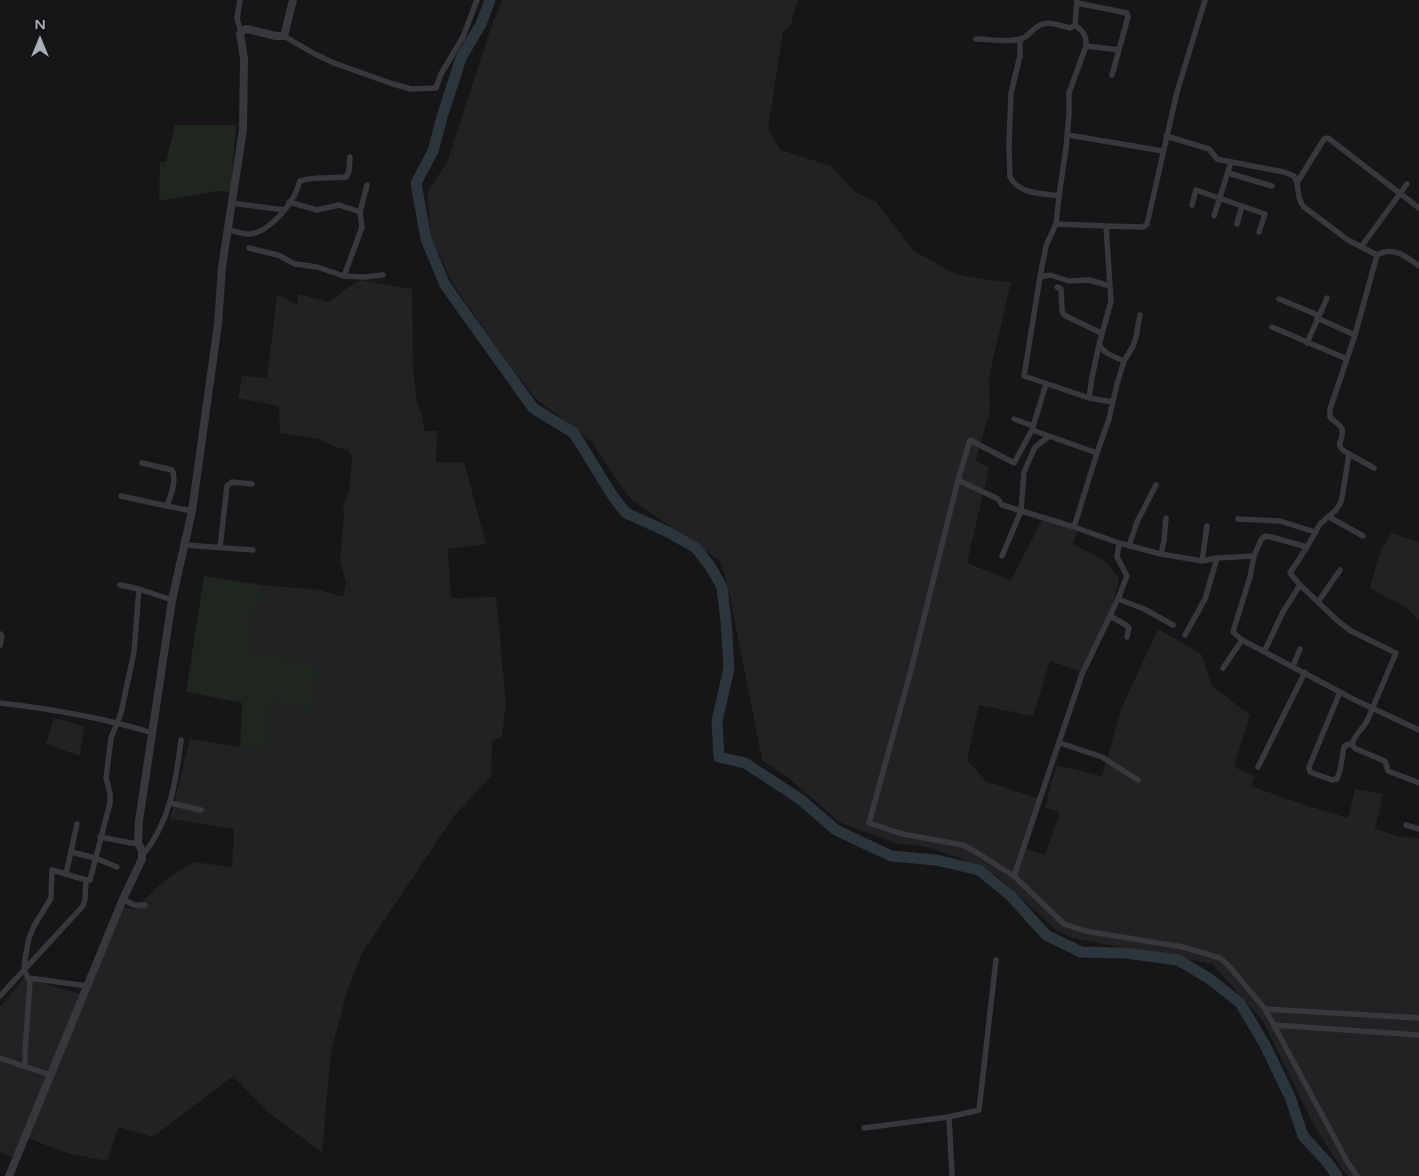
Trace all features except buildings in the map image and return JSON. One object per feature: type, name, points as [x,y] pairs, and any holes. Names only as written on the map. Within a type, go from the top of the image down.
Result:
[{"type":"street","points":[[9,1176],[123,899],[140,863],[139,821],[172,600],[192,511],[218,324],[222,267],[243,130],[244,86],[241,32],[236,19],[240,0]]},
{"type":"street","points":[[284,36],[293,0]]},
{"type":"street","points":[[241,32],[250,29],[276,36],[284,36],[313,54],[390,83],[411,89],[436,88],[441,74],[463,36],[478,0]]},
{"type":"street","points":[[1056,224],[1143,227],[1147,224],[1177,92],[1205,0]]},
{"type":"street","points":[[1112,75],[1128,13],[1077,1],[1075,25],[1084,36],[1086,46],[1069,93],[1068,135],[1056,224],[1046,246],[1024,375],[1025,377],[1090,398],[1113,402]]},
{"type":"street","points":[[976,39],[1020,39],[1045,23],[1050,22],[1070,28],[1075,25]]},
{"type":"street","points":[[1020,39],[1020,56],[1011,93],[1010,177],[1022,188],[1029,191],[1059,196]]},
{"type":"street","points":[[1086,46],[1119,50]]},
{"type":"street","points":[[1068,135],[1163,151]]},
{"type":"street","points":[[1166,136],[1209,149],[1217,159],[1284,172],[1294,176],[1298,181]]},
{"type":"street","points":[[1377,255],[1348,240],[1304,207],[1298,198],[1298,181],[1324,139],[1328,138],[1419,208]]},
{"type":"street","points":[[228,230],[250,234],[266,228],[284,210],[294,195],[300,181],[308,178],[332,179],[346,177],[350,171],[350,157]]},
{"type":"street","points":[[1214,216],[1231,162]]},
{"type":"street","points":[[1228,173],[1272,186]]},
{"type":"street","points":[[1361,247],[1407,184]]},
{"type":"street","points":[[344,276],[362,227],[360,212],[367,185]]},
{"type":"street","points":[[1192,205],[1196,190],[1265,214],[1259,232]]},
{"type":"street","points":[[289,202],[317,210],[339,205],[360,212]]},
{"type":"street","points":[[232,203],[284,210]]},
{"type":"street","points":[[1237,224],[1242,206]]},
{"type":"street","points":[[1090,398],[1092,377],[1101,333],[1111,302],[1106,226]]},
{"type":"street","points":[[249,248],[278,255],[295,264],[317,267],[344,276],[365,277],[383,275]]},
{"type":"street","points":[[1374,468],[1341,450],[1342,428],[1329,414],[1377,255],[1383,252],[1399,253],[1407,256],[1419,266]]},
{"type":"street","points":[[1040,277],[1050,275],[1069,281],[1089,280],[1110,286]]},
{"type":"street","points":[[1057,287],[1061,289],[1064,315],[1101,333]]},
{"type":"street","points":[[1307,343],[1326,298]]},
{"type":"street","points":[[1279,299],[1354,335]]},
{"type":"street","points":[[1074,527],[1097,453],[1110,419],[1124,362],[1133,346],[1140,315]]},
{"type":"street","points":[[1272,327],[1347,359]]},
{"type":"street","points":[[1099,345],[1110,356],[1124,362]]},
{"type":"street","points":[[1046,384],[1032,428],[1014,463],[970,440],[958,480],[911,670],[868,822],[903,834],[963,845],[1014,876],[1057,918],[1072,927],[1085,931],[1183,946],[1220,958],[1265,1009],[1348,1163],[1357,1176]]},
{"type":"street","points":[[1014,419],[1048,437],[1097,453]]},
{"type":"street","points":[[1002,556],[1021,511],[1024,472],[1035,448],[1048,437]]},
{"type":"street","points":[[1348,454],[1342,498],[1336,510],[1324,520],[1315,532],[1290,573],[1300,585],[1351,631],[1396,653],[1363,730],[1355,737],[1352,745]]},
{"type":"street","points":[[142,463],[170,468],[173,471],[174,480],[167,506]]},
{"type":"street","points":[[958,480],[998,499],[1002,505],[1119,543],[1160,554],[1202,561],[1254,556]]},
{"type":"street","points":[[219,548],[227,486],[233,482],[252,484]]},
{"type":"street","points":[[1129,546],[1137,522],[1156,485]]},
{"type":"street","points":[[120,496],[192,511]]},
{"type":"street","points":[[1329,517],[1363,536]]},
{"type":"street","points":[[1160,554],[1164,541],[1166,518]]},
{"type":"street","points":[[1238,519],[1280,521],[1315,532]]},
{"type":"street","points":[[1202,561],[1207,526]]},
{"type":"street","points":[[1307,547],[1288,540],[1265,536],[1261,540],[1254,556],[1250,577],[1233,632],[1242,640],[1264,652],[1340,692],[1419,730]]},
{"type":"street","points":[[1014,876],[1082,674],[1127,576],[1116,557],[1119,543]]},
{"type":"street","points":[[185,545],[253,550]]},
{"type":"street","points":[[1185,635],[1205,599],[1218,558]]},
{"type":"street","points":[[1318,602],[1340,570]]},
{"type":"street","points":[[120,585],[172,600]]},
{"type":"street","points":[[1264,652],[1283,612],[1300,585]]},
{"type":"street","points":[[25,1066],[30,998],[26,974],[29,938],[51,898],[51,870],[90,880],[110,797],[106,778],[111,738],[112,731],[118,722],[134,652],[139,589]]},
{"type":"street","points":[[1118,599],[1144,609],[1173,625]]},
{"type":"street","points":[[1110,616],[1129,628],[1127,638]]},
{"type":"street","points":[[0,634],[2,637],[0,645]]},
{"type":"street","points":[[1223,668],[1242,640]]},
{"type":"street","points":[[1293,666],[1300,649]]},
{"type":"street","points":[[1258,767],[1305,672]]},
{"type":"street","points":[[1340,692],[1309,767],[1310,772],[1332,780],[1337,779],[1344,747],[1348,744],[1385,761],[1388,765],[1387,770],[1391,773],[1419,783]]},
{"type":"street","points":[[0,702],[51,709],[118,722],[152,732]]},
{"type":"street","points":[[140,849],[157,836],[165,819],[176,775],[181,740]]},
{"type":"street","points":[[1060,743],[1102,757],[1138,780]]},
{"type":"street","points":[[170,803],[201,810]]},
{"type":"street","points":[[66,874],[77,824]]},
{"type":"street","points":[[1406,825],[1419,829]]},
{"type":"street","points":[[100,837],[131,844],[140,849]]},
{"type":"street","points":[[71,852],[95,858],[117,867]]},
{"type":"street","points":[[0,996],[26,974],[82,906],[85,899],[86,880]]},
{"type":"street","points":[[123,899],[134,905],[145,905]]},
{"type":"street","points":[[864,1128],[950,1117],[978,1110],[996,960]]},
{"type":"street","points":[[26,974],[87,986]]},
{"type":"street","points":[[1265,1009],[1419,1018]]},
{"type":"street","points":[[1274,1025],[1419,1035]]},
{"type":"street","points":[[0,1058],[50,1075]]},
{"type":"street","points":[[950,1117],[952,1176]]},
{"type":"shaded area","points":[[502,0],[798,0],[790,27],[783,31],[768,129],[781,150],[831,166],[855,192],[876,202],[914,251],[956,274],[1011,282],[989,377],[990,411],[976,460],[989,468],[967,563],[1011,580],[1042,520],[1077,531],[1073,544],[1103,559],[1119,578],[1113,606],[1080,671],[1050,661],[1033,716],[979,705],[967,760],[986,781],[1039,799],[1023,848],[1045,855],[1060,812],[1045,808],[1056,765],[1102,776],[1121,709],[1158,629],[1201,654],[1212,686],[1250,715],[1234,767],[1255,776],[1251,786],[1348,818],[1355,789],[1383,794],[1375,829],[1401,837],[1419,838],[1419,1176],[1346,1175],[1314,1126],[1263,1021],[1212,964],[1072,938],[1056,930],[996,875],[958,857],[923,846],[898,844],[839,822],[790,779],[762,760],[727,582],[720,561],[632,500],[592,442],[535,398],[506,361],[453,284],[431,238],[427,194],[448,160],[490,30]]},
{"type":"shaded area","points":[[175,125],[236,125],[231,192],[219,191],[159,201],[160,162],[166,162]]},
{"type":"shaded area","points":[[360,280],[412,289],[413,368],[417,402],[423,419],[424,431],[437,431],[436,463],[464,462],[486,544],[448,549],[451,598],[496,597],[506,702],[502,737],[492,740],[491,776],[454,816],[362,953],[348,989],[331,1051],[322,1152],[269,1113],[233,1076],[153,1137],[118,1127],[108,1161],[70,1154],[22,1136],[12,1157],[0,1153],[0,1007],[24,978],[85,995],[120,906],[134,909],[164,881],[193,862],[232,867],[234,829],[170,819],[190,739],[266,751],[272,700],[312,708],[248,654],[250,621],[255,622],[263,585],[319,590],[343,597],[346,583],[340,561],[344,516],[343,506],[349,491],[352,456],[348,450],[319,439],[280,433],[279,406],[238,398],[242,375],[267,379],[277,295],[297,304],[299,294],[329,302]]},
{"type":"shaded area","points":[[1391,533],[1419,542],[1419,620],[1408,609],[1370,588],[1379,555]]},
{"type":"shaded area","points":[[204,576],[263,585],[255,622],[250,622],[248,654],[317,660],[312,709],[272,701],[266,751],[240,747],[242,703],[186,692]]},
{"type":"shaded area","points":[[54,718],[84,726],[80,756],[46,744]]},
{"type":"waterway","points":[[490,0],[481,24],[461,58],[433,151],[416,183],[426,239],[445,285],[533,408],[574,433],[612,495],[626,513],[668,532],[696,548],[710,566],[722,587],[729,668],[717,721],[719,757],[745,763],[800,799],[836,830],[891,856],[936,860],[979,870],[1011,896],[1046,935],[1081,952],[1125,953],[1178,960],[1210,979],[1240,1003],[1265,1045],[1290,1097],[1303,1136],[1337,1176]]}]
